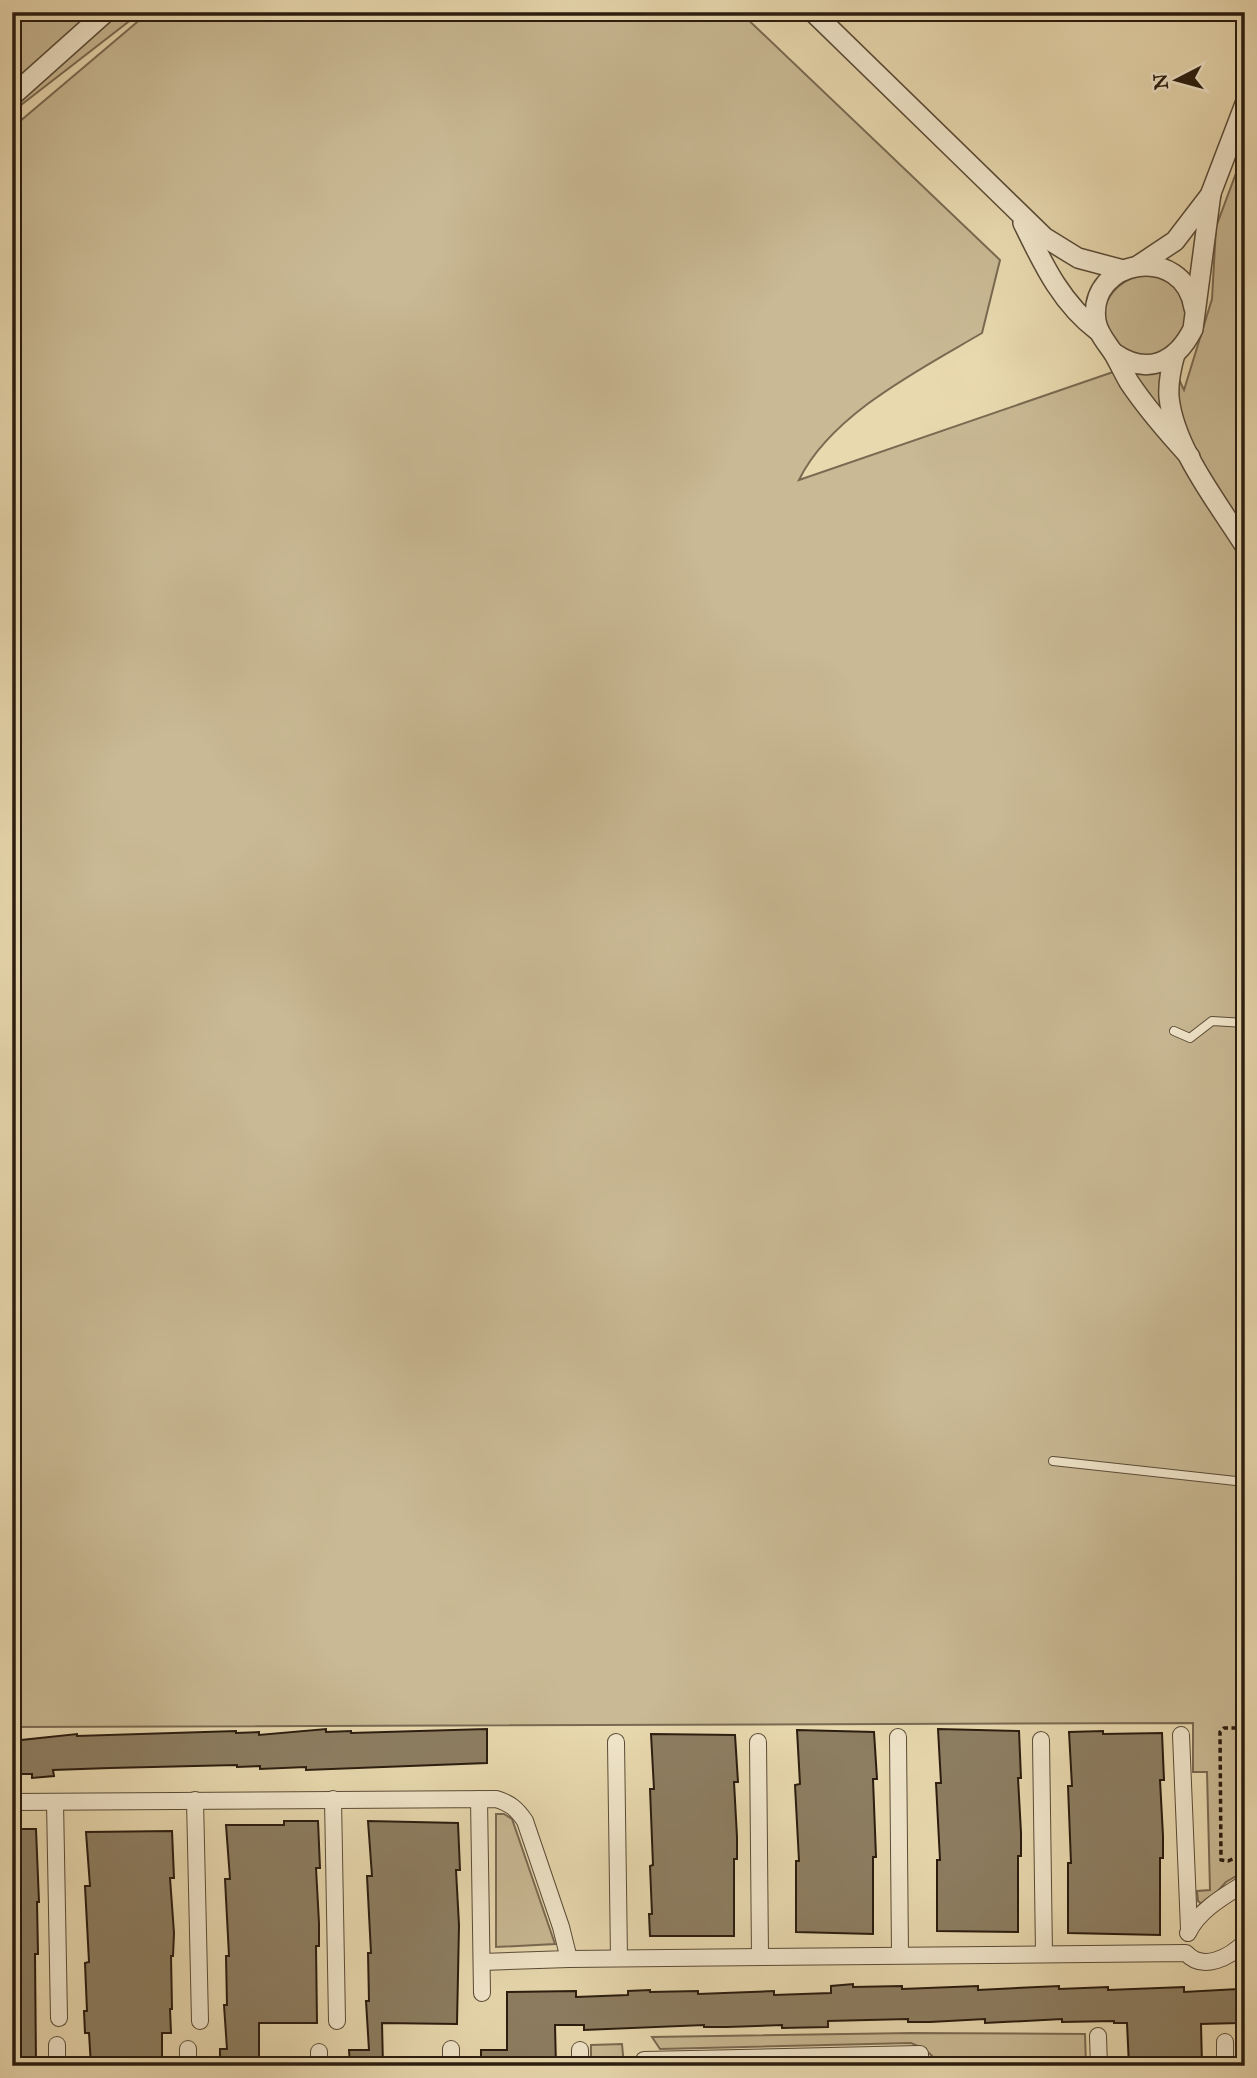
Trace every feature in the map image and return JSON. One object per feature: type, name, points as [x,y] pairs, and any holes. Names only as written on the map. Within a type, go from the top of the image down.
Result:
[{"type":"street","points":[[12,96],[106,12]]},
{"type":"street","points":[[813,12],[1019,216],[1044,237],[1078,258],[1131,267],[1151,265],[1172,273],[1188,290],[1195,312]]},
{"type":"street","points":[[1114,353],[1121,359],[1139,364],[1158,363],[1185,345],[1193,329],[1211,193],[1245,104]]},
{"type":"street","points":[[1098,331],[1096,307],[1105,285],[1175,241],[1211,193]]},
{"type":"street","points":[[1019,216],[1061,293],[1078,314],[1098,331],[1151,412],[1190,457]]},
{"type":"street","points":[[1175,354],[1169,398],[1178,431],[1190,457],[1245,546]]},
{"type":"street","points":[[1181,1735],[1189,1929],[1186,1952]]},
{"type":"street","points":[[898,1737],[900,1955]]},
{"type":"street","points":[[1041,1740],[1044,1954]]},
{"type":"street","points":[[616,1742],[619,1958]]},
{"type":"street","points":[[758,1742],[760,1956]]},
{"type":"street","points":[[12,1802],[333,1798],[479,1799],[507,1802],[517,1809],[524,1821],[555,1908],[569,1959]]},
{"type":"street","points":[[333,1798],[337,2021]]},
{"type":"street","points":[[479,1799],[482,1993]]},
{"type":"street","points":[[195,1800],[200,2021]]},
{"type":"street","points":[[55,1802],[59,2018]]},
{"type":"street","points":[[1189,1929],[1215,1903],[1245,1883]]},
{"type":"street","points":[[482,1962],[1186,1952],[1197,1961],[1211,1961],[1224,1958],[1245,1942]]},
{"type":"street","points":[[1098,2036],[1099,2066]]},
{"type":"street","points":[[1225,2042],[1225,2066]]},
{"type":"street","points":[[57,2045],[57,2066]]},
{"type":"street","points":[[451,2049],[451,2066]]},
{"type":"street","points":[[644,2060],[920,2054],[920,2066]]},
{"type":"lane","points":[[1174,1031],[1191,1038],[1212,1021],[1245,1023]]},
{"type":"lane","points":[[1053,1461],[1245,1482]]},
{"type":"path","points":[[1245,1728],[1224,1728],[1220,1732],[1221,1860],[1228,1861],[1245,1854]]},
{"type":"shaded area","points":[[12,12],[141,12],[12,112]]},
{"type":"shaded area","points":[[149,12],[740,12],[1000,260],[982,333],[906,378],[855,414],[814,456],[799,480],[1148,360],[1122,353],[1104,325],[1104,310],[1109,297],[1130,279],[1143,275],[1157,275],[1169,281],[1184,302],[1187,311],[1186,325],[1167,354],[1184,390],[1212,299],[1216,227],[1245,149],[1245,1871],[1226,1882],[1204,1906],[1198,1901],[1197,1891],[1210,1890],[1207,1772],[1193,1772],[1193,1723],[12,1727],[12,128]]},
{"type":"shaded area","points":[[496,1814],[504,1814],[512,1819],[555,1944],[496,1947]]},
{"type":"shaded area","points":[[911,2033],[1085,2034],[1086,2066],[933,2066],[933,2057],[925,2049],[911,2043],[660,2049],[652,2037]]},
{"type":"shaded area","points":[[622,2044],[624,2066],[591,2066],[591,2045]]},
{"type":"building","points":[[326,1729],[326,1732],[351,1733],[487,1729],[487,1763],[306,1770],[306,1767],[260,1769],[260,1766],[237,1765],[110,1768],[53,1770],[54,1776],[32,1778],[32,1774],[12,1774],[12,1741],[77,1734],[236,1731],[259,1732],[259,1735]]},
{"type":"building","points":[[938,1729],[1019,1731],[1021,1856],[1018,1856],[1018,1932],[937,1931],[937,1860],[940,1860],[936,1783],[941,1783]]},
{"type":"building","points":[[797,1730],[874,1732],[877,1779],[873,1779],[876,1857],[873,1857],[873,1934],[796,1932],[796,1861],[799,1861],[795,1785],[800,1784]]},
{"type":"building","points":[[1103,1731],[1103,1734],[1162,1733],[1164,1780],[1160,1780],[1163,1858],[1160,1858],[1160,1935],[1068,1933],[1068,1863],[1071,1863],[1068,1786],[1072,1786],[1069,1732]]},
{"type":"building","points":[[651,1734],[735,1735],[738,1782],[734,1782],[737,1859],[734,1859],[734,1936],[650,1936],[650,1866],[653,1865],[650,1789],[654,1789]]},
{"type":"building","points":[[284,1821],[318,1821],[320,1868],[316,1868],[319,1923],[319,1946],[316,1946],[317,2023],[259,2023],[259,2066],[220,2066],[220,2049],[227,2049],[224,2005],[227,2005],[226,1956],[229,1956],[225,1879],[230,1879],[226,1825],[284,1825]]},
{"type":"building","points":[[368,1821],[458,1823],[460,1870],[456,1870],[459,1925],[457,2024],[382,2023],[383,2066],[350,2066],[349,2050],[369,2050],[366,2001],[369,2001],[368,1953],[371,1953],[367,1876],[372,1876]]},
{"type":"building","points":[[12,1829],[36,1829],[39,1902],[38,1954],[35,1954],[36,2066],[12,2066]]},
{"type":"building","points":[[172,1831],[174,1878],[170,1878],[174,1933],[171,1956],[171,2033],[162,2033],[162,2066],[91,2066],[89,2033],[85,2033],[84,2011],[87,2011],[85,1963],[89,1962],[85,1886],[90,1886],[86,1832]]},
{"type":"building","points":[[853,1984],[853,1987],[902,1986],[902,1989],[978,1986],[978,1990],[1059,1986],[1059,1989],[1108,1987],[1108,1990],[1184,1987],[1184,1992],[1238,1989],[1238,2023],[1201,2024],[1202,2066],[1129,2066],[1127,2023],[1062,2022],[1062,2019],[985,2023],[985,2019],[908,2022],[908,2019],[828,2021],[828,2027],[782,2028],[782,2025],[704,2025],[584,2030],[584,2025],[555,2025],[556,2066],[481,2066],[481,2050],[507,2050],[507,1992],[576,1991],[576,1997],[628,1995],[628,1991],[650,1990],[698,1991],[698,1994],[774,1991],[774,1995],[831,1993],[831,1986]]}]
